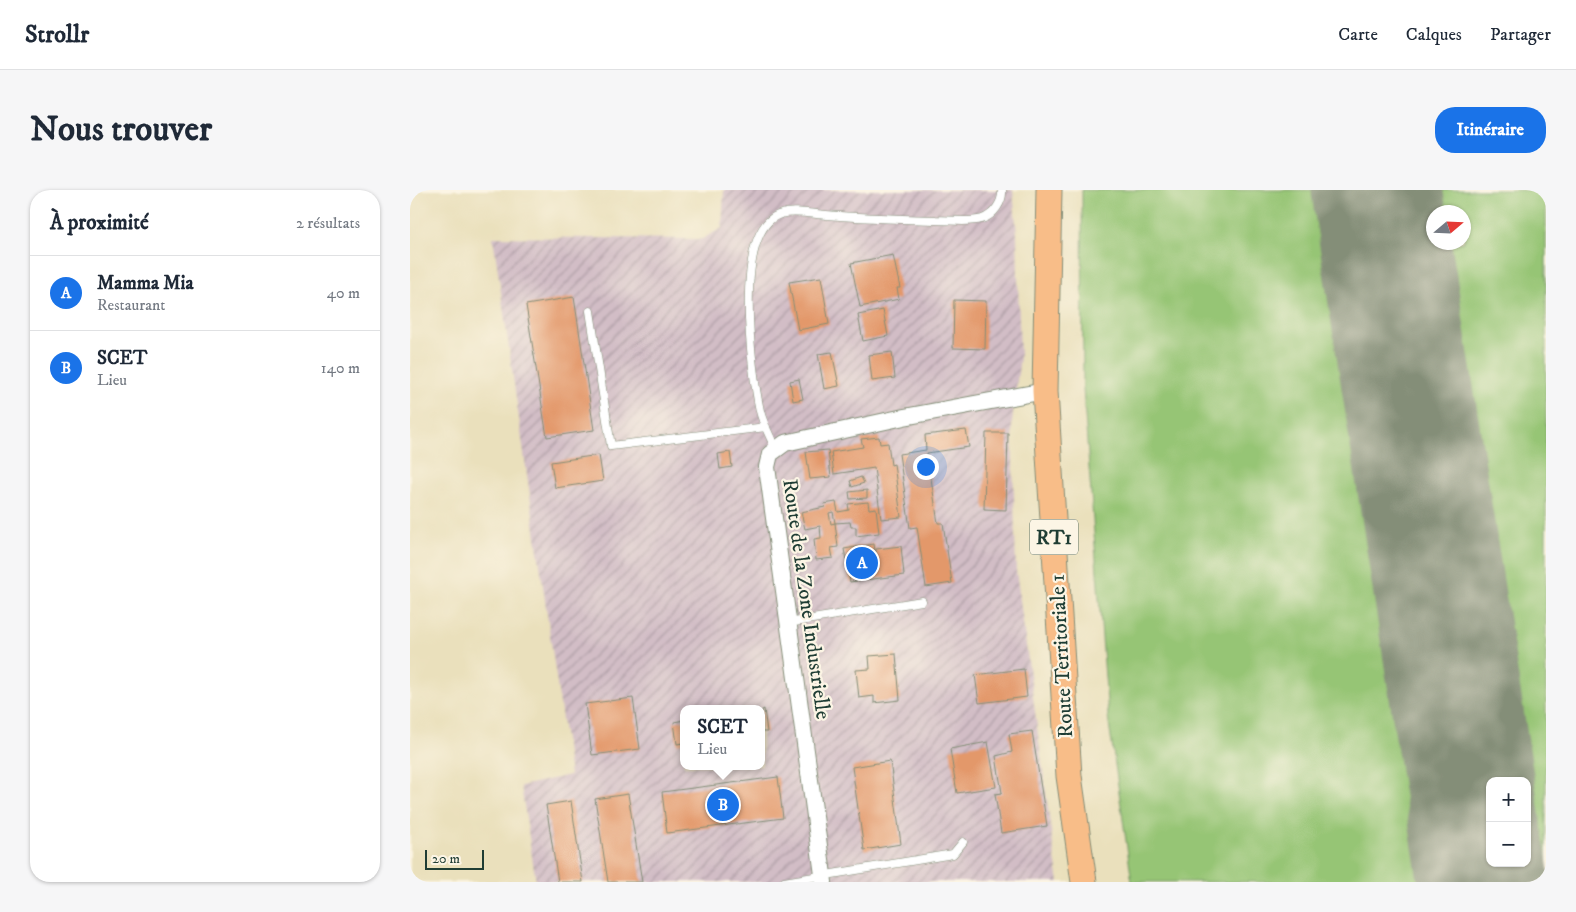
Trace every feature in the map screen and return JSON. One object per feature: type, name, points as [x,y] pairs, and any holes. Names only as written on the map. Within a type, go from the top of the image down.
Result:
[{"type":"main road","name":"Route Territoriale 1","points":[[1048,190],[1045,391],[1069,776],[1084,882]]},
{"type":"street","name":"Route de la Zone Industrielle","points":[[824,879],[767,467],[770,454],[785,443],[904,417],[1045,391]]},
{"type":"lane","points":[[776,450],[760,414],[749,341],[748,302],[753,253],[762,228],[768,221],[780,214],[795,213],[965,221],[982,219],[990,215],[997,208],[1002,190]]},
{"type":"lane","points":[[590,311],[611,446],[766,427]]},
{"type":"lane","points":[[788,623],[922,601]]},
{"type":"lane","points":[[784,882],[824,879],[953,854],[963,842]]},
{"type":"shaded area","points":[[724,190],[1013,190],[1017,234],[1020,357],[1012,422],[1016,570],[1059,882],[536,882],[521,786],[570,775],[493,237],[702,239],[722,228]]},
{"type":"green space","points":[[1082,190],[1337,190],[1451,882],[1132,882],[1108,716],[1083,389]]},
{"type":"green space","points":[[1435,190],[1546,190],[1546,882],[1543,882],[1531,805],[1531,777],[1527,777],[1445,250],[1471,250],[1471,205],[1438,205]]},
{"type":"building","points":[[893,255],[900,288],[897,288],[899,299],[860,307],[851,263]]},
{"type":"building","points":[[821,277],[829,324],[798,330],[789,282]]},
{"type":"building","points":[[574,297],[594,430],[547,437],[526,305]]},
{"type":"building","points":[[954,300],[986,301],[985,349],[953,348]]},
{"type":"building","points":[[883,310],[888,336],[863,341],[858,315]]},
{"type":"building","points":[[832,352],[839,386],[824,389],[818,354]]},
{"type":"building","points":[[892,352],[895,378],[872,381],[869,355]]},
{"type":"building","points":[[799,379],[803,399],[793,401],[790,381]]},
{"type":"building","points":[[966,430],[969,447],[927,453],[938,523],[943,523],[952,583],[926,587],[917,527],[910,528],[899,454],[926,450],[925,435]]},
{"type":"building","points":[[986,433],[1008,433],[1006,510],[984,509]]},
{"type":"building","points":[[879,437],[880,444],[888,443],[891,465],[894,464],[901,517],[881,519],[874,468],[834,474],[831,452],[863,447],[861,439]]},
{"type":"building","points":[[828,450],[831,477],[810,479],[806,452]]},
{"type":"building","points":[[730,452],[732,467],[720,469],[718,454]]},
{"type":"building","points":[[599,455],[603,481],[555,488],[551,462]]},
{"type":"building","points":[[861,477],[864,483],[852,487],[850,481]]},
{"type":"building","points":[[867,490],[867,498],[850,499],[849,492]]},
{"type":"building","points":[[836,502],[838,512],[849,510],[848,504],[868,502],[869,509],[876,508],[879,533],[856,536],[856,527],[851,527],[850,522],[835,523],[838,547],[831,548],[833,558],[816,560],[814,539],[821,538],[820,526],[805,529],[801,512],[825,507],[824,504]],"holes":[[[833,512],[835,523],[831,524],[829,513]]]},
{"type":"building","points":[[874,544],[876,559],[876,549],[901,546],[904,575],[850,582],[844,549]]},
{"type":"building","points":[[896,654],[900,700],[874,703],[874,696],[859,698],[856,670],[870,669],[869,656]]},
{"type":"building","points":[[1024,669],[1027,697],[979,703],[975,675]]},
{"type":"building","points":[[633,698],[640,749],[592,755],[585,704]]},
{"type":"building","points":[[680,721],[680,744],[677,744],[674,722]]},
{"type":"building","points":[[1032,731],[1047,826],[1001,833],[995,794],[1002,793],[996,756],[1012,752],[1009,734]]},
{"type":"building","points":[[988,742],[996,787],[957,793],[950,749]]},
{"type":"building","points":[[890,761],[901,844],[864,850],[852,767]]},
{"type":"building","points":[[778,777],[783,818],[667,833],[662,792]]},
{"type":"building","points":[[628,794],[642,882],[608,882],[595,799]]},
{"type":"building","points":[[571,801],[583,882],[558,882],[546,805]]},
{"type":"runway","points":[[1377,190],[1484,882]]},
{"type":"place","name":"Mamma Mia","points":[[862,563]]},
{"type":"place","name":"SCET","points":[[723,805]]}]
